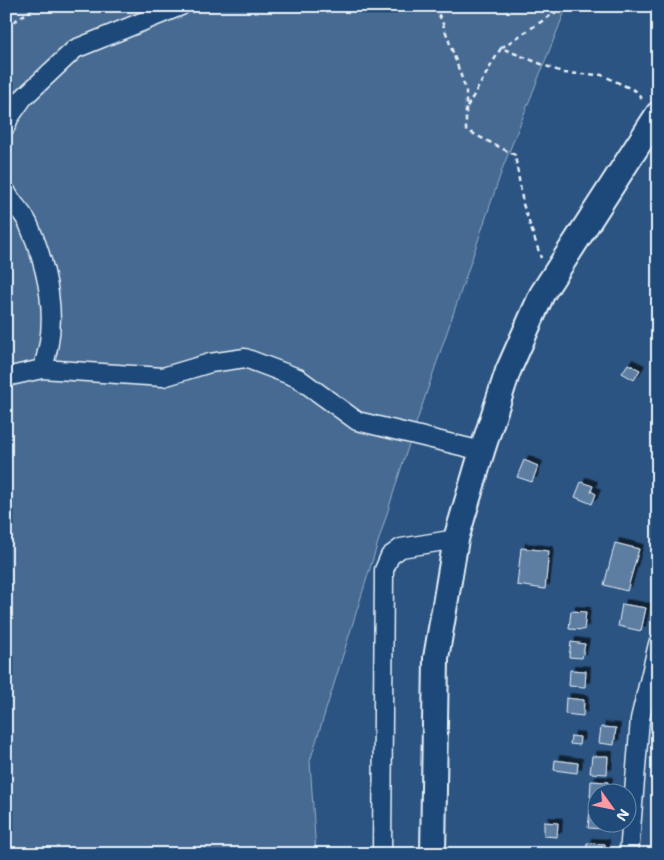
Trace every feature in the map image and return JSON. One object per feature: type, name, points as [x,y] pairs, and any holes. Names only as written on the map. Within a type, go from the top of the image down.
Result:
[{"type":"main road","points":[[433,854],[436,658],[456,539],[482,452],[508,371],[550,283],[657,115]]},
{"type":"street","points":[[6,126],[8,118],[23,98],[75,49],[181,6]]},
{"type":"street","points":[[6,191],[27,222],[48,278],[50,326],[47,356],[42,370]]},
{"type":"street","points":[[6,377],[42,370],[163,377],[210,363],[245,358],[298,378],[357,421],[482,452]]},
{"type":"street","points":[[382,854],[384,570],[390,556],[401,548],[456,539]]},
{"type":"street","points":[[629,854],[640,719],[658,644]]},
{"type":"path","points":[[6,27],[37,6]]},
{"type":"path","points":[[435,6],[466,90],[466,130],[515,155],[523,204],[550,283]]},
{"type":"path","points":[[466,108],[500,48],[556,12],[560,6]]},
{"type":"path","points":[[500,48],[564,73],[602,75],[636,91],[657,115]]},
{"type":"shaded area","points":[[6,6],[567,6],[503,167],[403,462],[310,761],[316,854],[6,854]]},
{"type":"building","points":[[628,364],[640,370],[634,380],[622,373]]},
{"type":"building","points":[[524,460],[538,466],[532,482],[517,477]]},
{"type":"building","points":[[581,482],[593,486],[591,491],[596,494],[592,504],[575,497]]},
{"type":"building","points":[[615,543],[639,549],[627,591],[604,585]]},
{"type":"building","points":[[521,548],[549,551],[545,589],[517,585]]},
{"type":"building","points":[[622,604],[646,608],[641,631],[618,626]]},
{"type":"building","points":[[571,611],[586,612],[584,630],[569,629]]},
{"type":"building","points":[[571,642],[585,644],[582,658],[569,657]]},
{"type":"building","points":[[570,670],[586,671],[585,687],[569,686]]},
{"type":"building","points":[[566,698],[584,700],[583,716],[565,714]]},
{"type":"building","points":[[601,727],[616,728],[614,745],[599,743]]},
{"type":"building","points":[[571,736],[580,737],[579,745],[570,744]]},
{"type":"building","points":[[592,756],[608,756],[607,774],[590,773]]},
{"type":"building","points":[[555,760],[578,763],[577,773],[554,770]]},
{"type":"building","points":[[544,822],[558,823],[557,837],[544,836]]},
{"type":"building","points":[[587,843],[605,844],[605,854],[586,854]]}]
